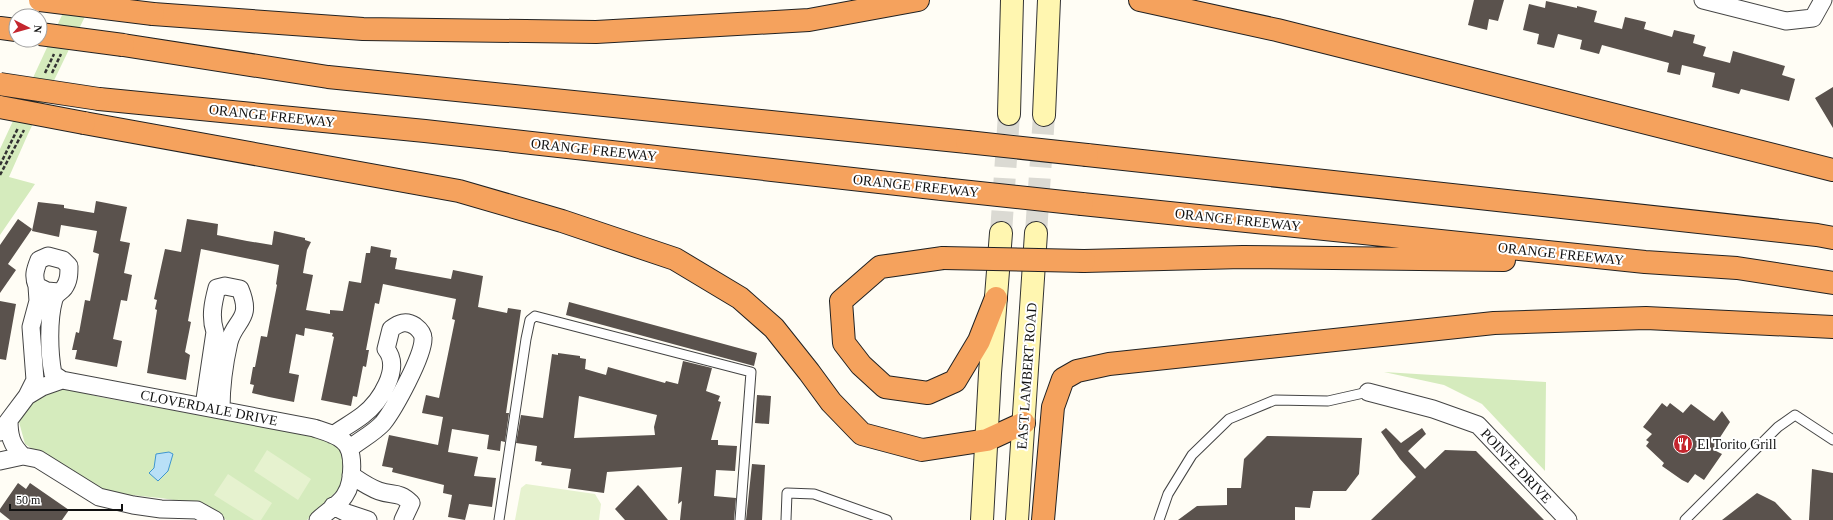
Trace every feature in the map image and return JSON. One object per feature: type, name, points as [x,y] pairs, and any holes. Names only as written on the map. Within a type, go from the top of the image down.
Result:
[{"type":"highway","points":[[40,0],[153,14],[363,29],[596,32],[641,31],[809,20],[918,0]]},
{"type":"highway","points":[[1140,0],[1277,30],[1833,170]]},
{"type":"highway","points":[[48,35],[123,45],[328,77],[967,142],[1802,233],[1833,238]]},
{"type":"highway","name":"ORANGE FREEWAY","points":[[0,84],[99,99],[425,131],[1082,204],[1645,262],[1737,268],[1833,283]]},
{"type":"highway","points":[[0,107],[84,124],[458,191],[562,220],[675,259],[740,298],[774,328],[831,402],[862,434],[922,450],[987,440],[1024,423]]},
{"type":"highway","points":[[996,298],[979,342],[955,381],[928,393],[885,387],[861,365],[844,343],[841,301],[880,267],[943,258],[1084,261],[1243,257],[1645,262]]},
{"type":"highway","points":[[1043,520],[1053,407],[1063,379],[1077,371],[1109,364],[1494,323],[1646,318],[1833,327]]},
{"type":"main road","points":[[1009,114],[1012,0]]},
{"type":"main road","points":[[1044,115],[1049,0]]},
{"type":"main road","points":[[982,520],[990,373],[1001,233]]},
{"type":"main road","name":"EAST LAMBERT ROAD","points":[[1017,520],[1036,233]]},
{"type":"street","points":[[1703,0],[1786,21],[1813,18],[1823,0]]},
{"type":"street","points":[[28,396],[36,380],[31,328],[38,301],[34,272],[39,260],[48,256],[63,260],[69,266],[69,278],[64,288],[55,297],[52,311],[50,359],[53,374],[62,380]]},
{"type":"street","points":[[36,286],[46,291],[60,292]]},
{"type":"street","points":[[204,406],[215,332],[212,322],[213,304],[217,288],[225,286],[240,289],[244,300],[244,312],[241,323],[235,328],[229,342],[221,392],[221,409]]},
{"type":"street","points":[[212,322],[218,328],[235,328]]},
{"type":"street","points":[[318,520],[345,495],[351,475],[352,462],[349,449],[382,423],[401,396],[422,350],[424,337],[418,328],[411,323],[401,323],[391,329],[386,349],[391,354],[404,358],[418,358]]},
{"type":"street","points":[[333,435],[365,414],[386,387],[392,368],[391,354]]},
{"type":"street","name":"CLOVERDALE DRIVE","points":[[4,426],[28,396],[42,387],[62,380],[221,409],[314,428],[343,440],[349,449]]},
{"type":"street","name":"POINTE DRIVE","points":[[1368,392],[1433,409],[1478,425],[1568,520]]},
{"type":"street","points":[[4,426],[10,436],[14,448],[23,456]]},
{"type":"street","points":[[0,461],[23,456],[38,459],[99,497],[133,506],[161,509],[197,510],[215,520]]},
{"type":"street","points":[[351,475],[364,484],[380,491],[403,495],[411,503],[403,520]]},
{"type":"street","points":[[333,506],[347,513],[368,520]]},
{"type":"lane","points":[[499,520],[526,339],[530,320],[535,316],[751,372],[740,520]]},
{"type":"lane","points":[[1159,520],[1168,494],[1192,455],[1229,419],[1275,400],[1328,401],[1368,392]]},
{"type":"lane","points":[[1685,520],[1778,428],[1795,415],[1833,440]]},
{"type":"lane","points":[[786,520],[787,493],[814,494],[888,520]]},
{"type":"green space","points":[[69,0],[93,0],[28,134],[9,177],[35,184],[0,235],[0,149]]},
{"type":"green space","points":[[1384,372],[1546,382],[1545,471],[1482,404],[1444,385]]},
{"type":"green space","points":[[59,387],[100,397],[324,438],[339,448],[346,468],[343,485],[307,520],[226,520],[208,508],[196,505],[169,499],[133,495],[116,495],[102,492],[79,481],[25,444],[19,422],[31,405],[41,395]]},
{"type":"green space","points":[[267,450],[311,479],[298,500],[254,471]]},
{"type":"green space","points":[[228,474],[272,503],[261,520],[254,520],[214,495]]},
{"type":"green space","points":[[526,484],[595,494],[601,504],[599,520],[515,520],[521,488]]},
{"type":"water","points":[[169,452],[173,454],[168,471],[158,481],[149,473],[154,468],[156,454]]},
{"type":"building","points":[[1474,0],[1504,0],[1498,21],[1489,19],[1487,30],[1468,25]]},
{"type":"building","points":[[1546,1],[1597,11],[1594,22],[1622,29],[1625,17],[1646,22],[1644,29],[1672,37],[1674,30],[1695,35],[1693,43],[1706,47],[1703,56],[1730,63],[1733,51],[1785,66],[1782,75],[1795,79],[1789,101],[1741,89],[1739,94],[1712,87],[1715,73],[1682,65],[1680,75],[1667,72],[1669,63],[1602,45],[1599,54],[1580,49],[1582,40],[1558,34],[1554,48],[1537,44],[1539,34],[1523,30],[1529,4],[1545,8]]},
{"type":"building","points":[[1833,87],[1833,128],[1815,98]]},
{"type":"building","points":[[96,201],[127,207],[120,241],[130,243],[124,273],[132,275],[127,301],[121,300],[113,339],[122,341],[117,367],[75,359],[77,350],[72,350],[76,332],[79,333],[85,300],[90,301],[99,254],[93,252],[97,231],[61,225],[59,237],[32,231],[38,202],[64,205],[64,208],[94,213]]},
{"type":"building","points":[[18,219],[32,229],[8,264],[16,270],[0,293],[0,245]]},
{"type":"building","points":[[187,219],[218,224],[217,235],[247,241],[272,245],[274,231],[305,238],[305,240],[311,242],[307,250],[303,273],[313,275],[306,310],[330,314],[330,310],[343,311],[349,281],[361,283],[366,253],[370,253],[371,246],[391,250],[390,257],[397,258],[395,269],[451,279],[453,270],[483,276],[478,307],[507,313],[508,308],[521,310],[506,413],[509,413],[505,442],[501,441],[500,451],[487,449],[489,435],[452,429],[448,452],[478,457],[474,476],[496,478],[492,507],[469,504],[465,520],[448,517],[452,495],[443,493],[444,485],[392,472],[393,468],[382,466],[389,435],[438,445],[443,417],[422,413],[426,395],[439,398],[455,320],[452,319],[456,299],[383,284],[379,304],[375,303],[366,350],[369,350],[366,367],[363,366],[357,397],[353,396],[351,406],[321,400],[334,337],[332,336],[333,333],[305,328],[304,336],[296,334],[289,373],[299,375],[294,402],[252,393],[254,385],[250,384],[261,336],[267,337],[277,285],[279,265],[201,249],[188,321],[191,322],[185,352],[190,355],[186,380],[147,373],[157,310],[155,309],[157,300],[154,299],[165,249],[181,252]]},
{"type":"building","points":[[0,301],[16,304],[6,360],[0,359]]},
{"type":"building","points":[[569,302],[757,353],[754,366],[566,315]]},
{"type":"building","points":[[558,353],[580,356],[580,358],[586,359],[585,369],[606,375],[608,367],[665,383],[666,381],[678,384],[683,361],[712,368],[706,391],[720,396],[718,401],[721,402],[711,440],[718,440],[718,445],[737,446],[735,471],[716,470],[714,496],[736,498],[734,520],[680,520],[682,501],[678,504],[682,467],[607,472],[604,493],[568,488],[571,469],[541,465],[542,462],[535,461],[537,446],[516,443],[521,415],[543,418],[552,354],[558,355]],"holes":[[[579,396],[657,415],[654,427],[655,435],[574,438]]]},
{"type":"building","points":[[757,395],[771,396],[769,424],[755,423]]},
{"type":"building","name":"El Torito Grill","points":[[1662,403],[1667,407],[1670,403],[1683,413],[1691,404],[1714,421],[1722,411],[1730,422],[1714,450],[1722,454],[1704,480],[1695,474],[1688,483],[1682,480],[1662,466],[1664,463],[1646,446],[1649,442],[1646,440],[1652,434],[1643,427]]},
{"type":"building","points":[[1386,428],[1401,443],[1422,428],[1426,434],[1408,451],[1425,469],[1445,450],[1476,451],[1544,520],[1371,520],[1416,477],[1400,459],[1381,432]]},
{"type":"building","points":[[1267,436],[1362,438],[1359,474],[1346,491],[1313,491],[1310,508],[1295,507],[1295,520],[1178,520],[1197,506],[1227,505],[1227,488],[1241,488],[1244,459]]},
{"type":"building","points":[[752,464],[765,465],[762,520],[746,520]]},
{"type":"building","points":[[1812,469],[1833,473],[1833,520],[1809,520]]},
{"type":"building","points":[[18,483],[26,489],[30,483],[69,510],[62,520],[10,520],[0,512],[0,509]]},
{"type":"building","points":[[638,485],[668,520],[625,520],[615,509]]},
{"type":"building","points":[[1757,493],[1775,502],[1792,520],[1722,520]]},
{"type":"tunnel","points":[[1001,233],[1009,114]]},
{"type":"tunnel","points":[[1036,233],[1044,115]]},
{"type":"place","name":"El Torito Grill","points":[[1683,444]]}]
